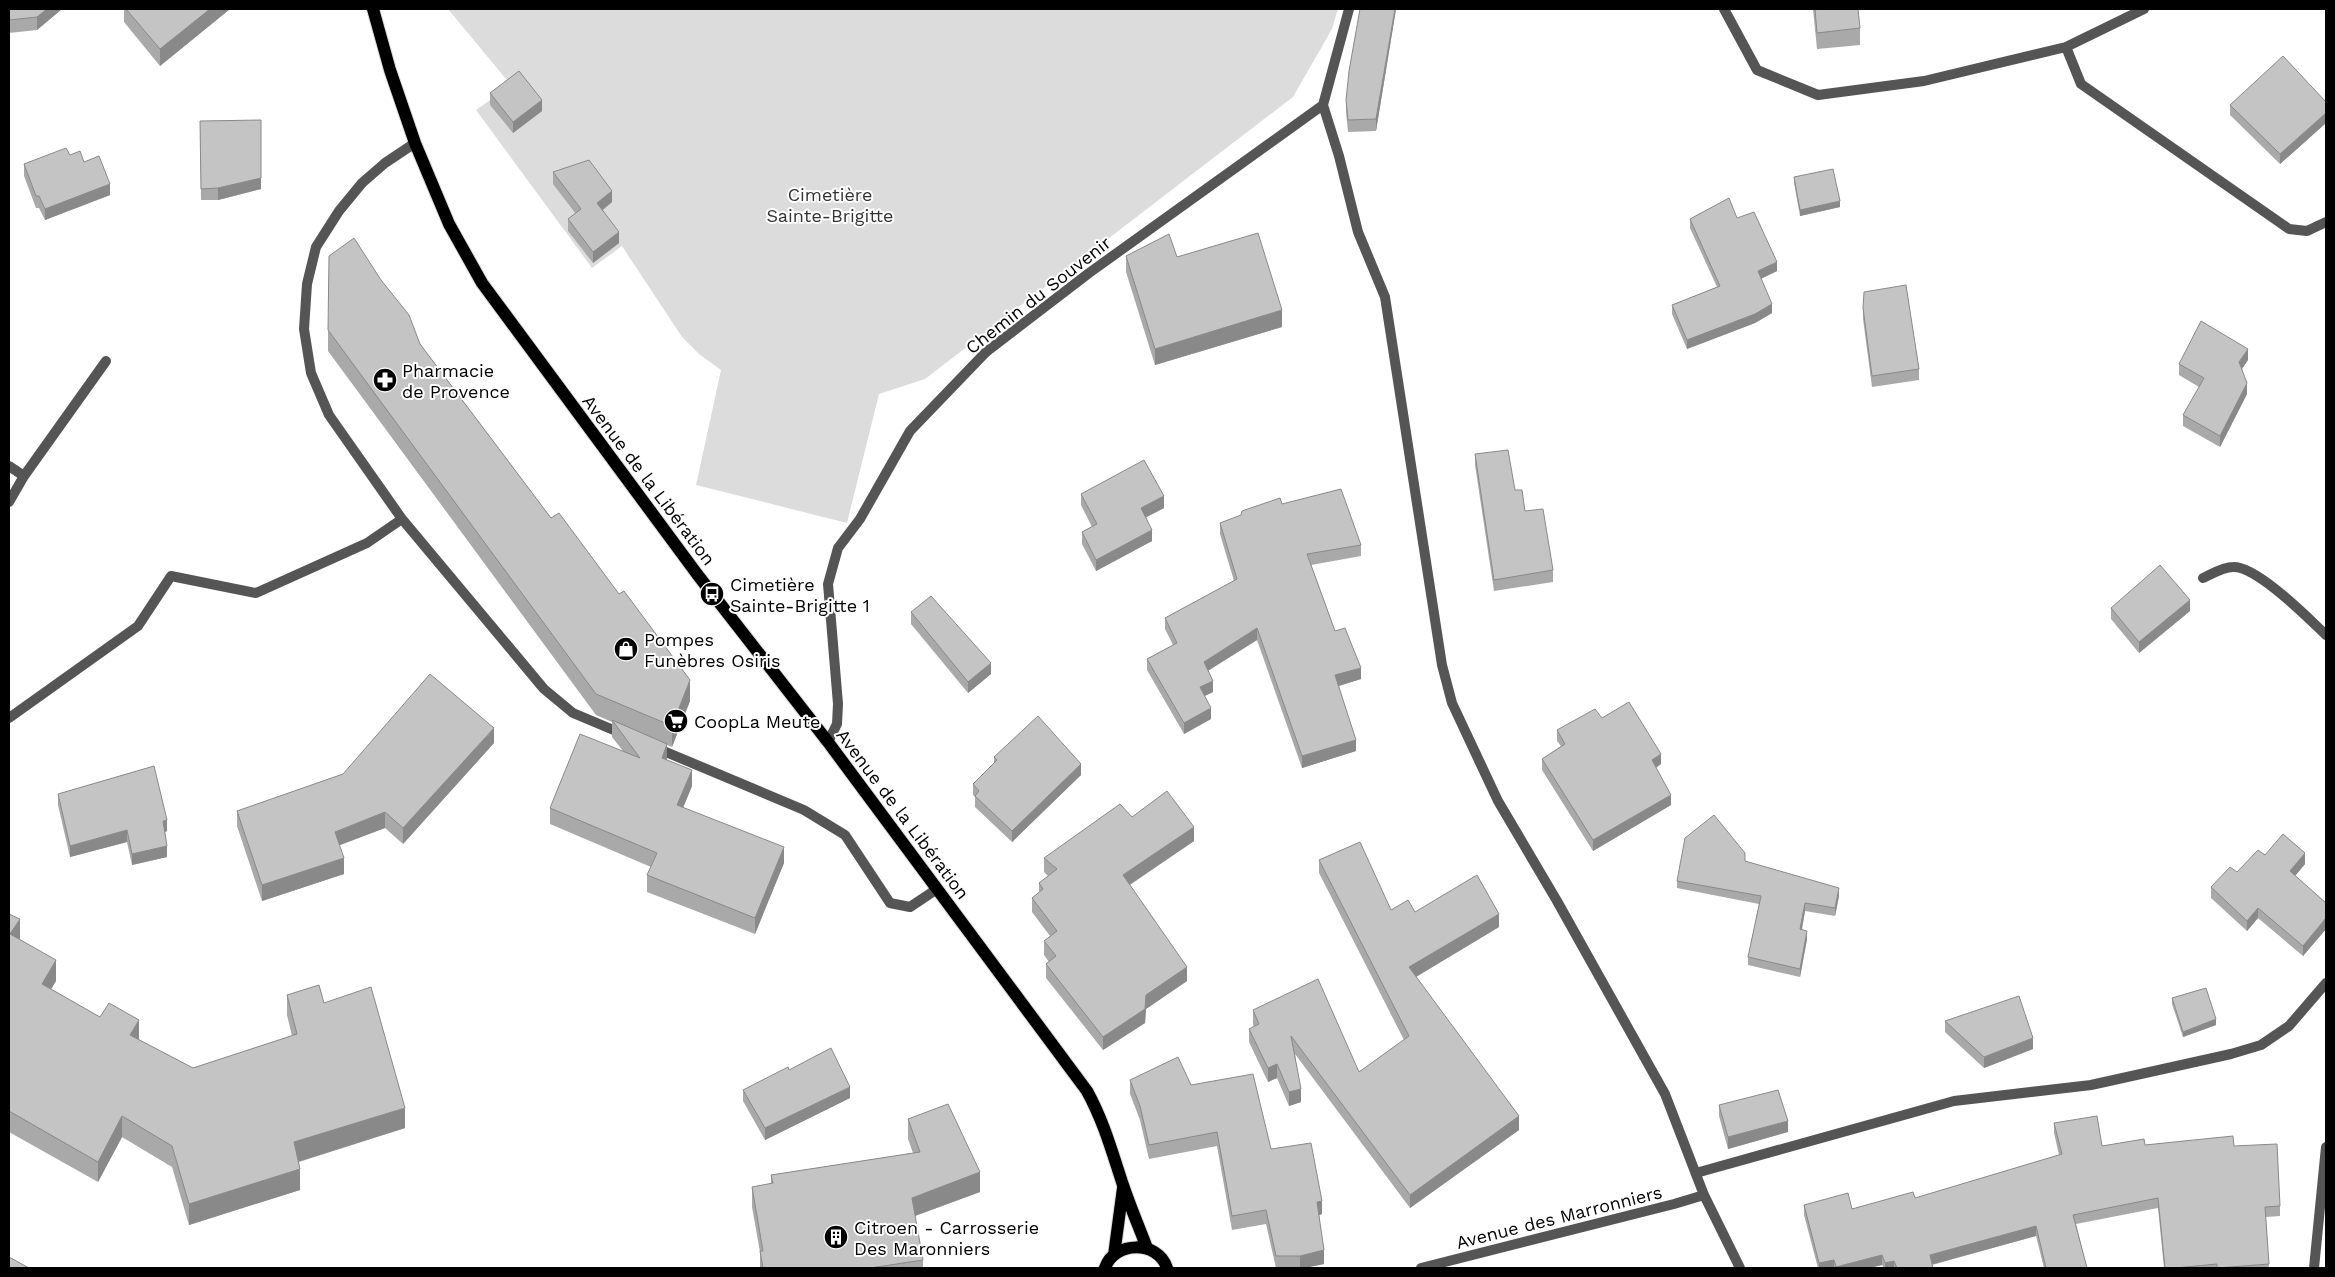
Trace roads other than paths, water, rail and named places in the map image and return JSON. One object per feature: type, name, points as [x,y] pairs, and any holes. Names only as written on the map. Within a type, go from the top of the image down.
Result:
[{"type":"main road","name":"Avenue de la Libération","points":[[373,9],[390,70],[415,143],[449,224],[482,283],[697,574],[828,742],[1086,1091],[1104,1123],[1124,1186],[1147,1248]]},
{"type":"main road","name":"Avenue de la Libération","points":[[1114,1255],[1124,1186]]},
{"type":"main road","points":[[1105,1268],[1114,1255],[1129,1247],[1147,1248],[1158,1254],[1167,1268]]},
{"type":"street","points":[[1349,9],[1324,105],[1358,232],[1385,296],[1442,665],[1452,703],[1498,801],[1665,1094],[1704,1195],[1740,1268]]},
{"type":"street","points":[[1724,9],[1757,70],[1818,95],[1924,81],[2066,47],[2144,9]]},
{"type":"street","points":[[2066,47],[2081,84],[2289,229],[2308,231],[2326,222]]},
{"type":"street","name":"Chemin du Souvenir","points":[[828,742],[838,724],[828,584],[838,548],[860,519],[910,431],[986,352],[1089,273],[1324,105]]},
{"type":"street","points":[[415,143],[385,163],[362,183],[339,211],[316,247],[307,284],[304,329],[311,373],[329,414],[402,519],[544,689],[573,713],[804,810],[845,834],[890,903],[910,907],[937,889]]},
{"type":"street","points":[[9,502],[24,476],[106,361]]},
{"type":"street","points":[[9,466],[24,476]]},
{"type":"street","points":[[9,718],[138,626],[171,576],[256,593],[367,543],[402,519]]},
{"type":"street","points":[[2203,578],[2232,567],[2245,569],[2268,584],[2326,635]]},
{"type":"street","points":[[1696,1173],[1954,1100],[2091,1085],[2246,1049],[2261,1044],[2289,1026],[2326,983]]},
{"type":"street","points":[[2314,1268],[2326,1146]]},
{"type":"street","name":"Avenue des Marronniers","points":[[1421,1268],[1704,1195]]},
{"type":"place","name":"Pharmacie de Provence","points":[[385,380]]},
{"type":"place","name":"Cimetière Sainte-Brigitte 1","points":[[712,594]]},
{"type":"place","name":"Pompes Funèbres Osiris","points":[[626,649]]},
{"type":"place","name":"CoopLa Meute","points":[[676,721]]},
{"type":"place","name":"Citroen - Carrosserie Des Maronniers","points":[[836,1237]]},
{"type":"park label","name":"Cimetière Sainte-Brigitte","points":[[830,204]]}]
